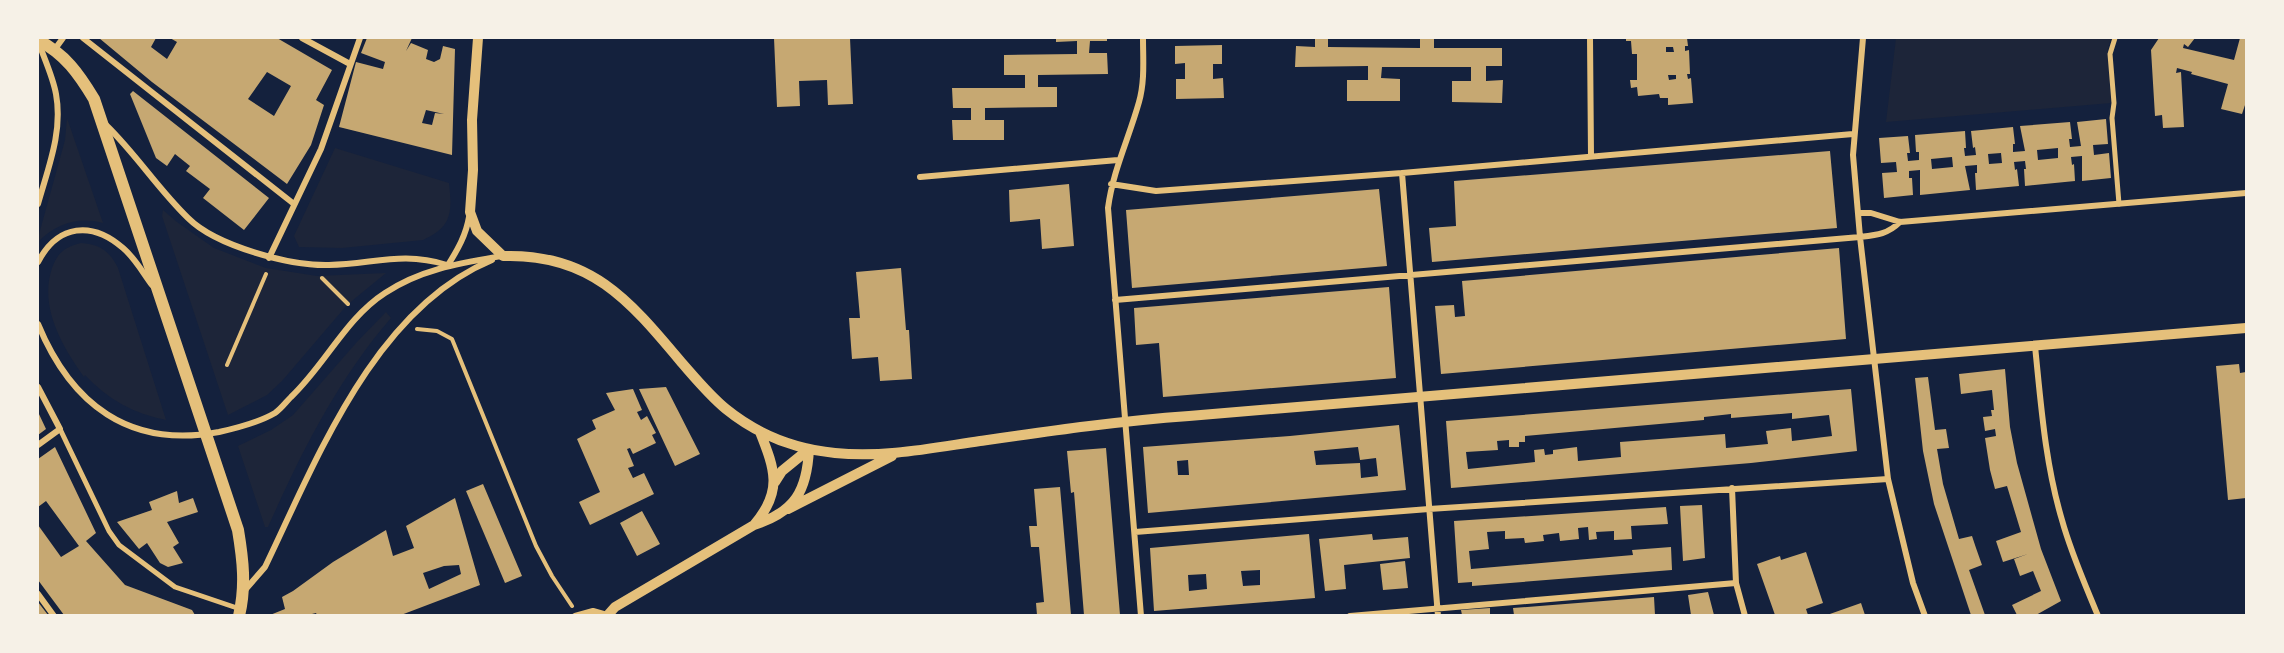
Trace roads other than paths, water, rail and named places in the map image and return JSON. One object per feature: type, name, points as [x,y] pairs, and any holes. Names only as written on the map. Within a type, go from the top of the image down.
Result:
[{"type":"main road","points":[[38,40],[55,49],[82,79],[94,99],[102,121],[238,530],[244,590],[239,612]]},
{"type":"street","points":[[55,49],[63,38]]},
{"type":"street","points":[[83,38],[294,204]]},
{"type":"street","points":[[302,38],[350,64]]},
{"type":"street","points":[[268,258],[321,149],[360,38]]},
{"type":"street","points":[[448,265],[467,229],[470,212],[473,170],[472,120],[478,38]]},
{"type":"street","points":[[1141,615],[1108,208],[1111,184],[1118,160],[1140,100],[1143,81],[1143,38]]},
{"type":"street","points":[[1590,38],[1591,156]]},
{"type":"street","points":[[1863,38],[1853,134],[1860,237],[1888,479],[1913,583],[1925,615]]},
{"type":"street","points":[[2115,38],[2110,54],[2114,103],[2112,118],[2120,204]]},
{"type":"street","points":[[38,40],[56,92],[58,111],[57,136],[38,204]]},
{"type":"street","points":[[102,121],[190,221],[221,240],[268,258],[293,263],[329,265],[408,257],[426,258],[448,265]]},
{"type":"street","points":[[1111,184],[1155,191],[1402,173],[1853,134]]},
{"type":"street","points":[[920,177],[1118,160]]},
{"type":"street","points":[[1402,173],[1438,612]]},
{"type":"street","points":[[1858,213],[1871,213],[1900,222],[2247,193]]},
{"type":"street","points":[[470,212],[477,231],[502,255]]},
{"type":"street","points":[[1115,300],[1860,237],[1880,235],[1891,231],[1900,222]]},
{"type":"street","points":[[38,262],[44,250],[58,236],[74,231],[90,230],[105,234],[125,249],[158,293]]},
{"type":"street","points":[[244,590],[265,567],[357,384],[408,321],[431,298],[477,266],[502,255]]},
{"type":"street","points":[[38,324],[59,366],[74,387],[93,406],[141,431],[173,437],[197,436],[240,428],[275,413],[304,385],[361,313],[385,293],[419,275],[448,265],[502,255],[525,255],[554,261],[586,272],[613,289],[641,314],[703,387],[725,408],[760,432],[809,449],[863,455],[901,452],[1125,421],[2247,328]]},
{"type":"street","points":[[2035,346],[2044,440],[2055,490],[2073,554],[2098,615]]},
{"type":"street","points":[[38,387],[109,531],[119,545],[175,587],[239,612]]},
{"type":"street","points":[[38,445],[60,429]]},
{"type":"street","points":[[760,432],[772,463],[775,482]]},
{"type":"street","points":[[754,525],[765,512],[775,482],[782,471],[809,449]]},
{"type":"street","points":[[788,509],[806,481],[809,449]]},
{"type":"street","points":[[576,615],[593,611],[607,615],[615,607],[754,525],[771,520],[788,509],[901,452]]},
{"type":"street","points":[[1135,532],[1429,509],[1888,479]]},
{"type":"street","points":[[1732,488],[1736,583],[1745,615]]},
{"type":"street","points":[[1350,615],[1438,612],[1736,583]]},
{"type":"street","points":[[38,594],[54,615]]}]
